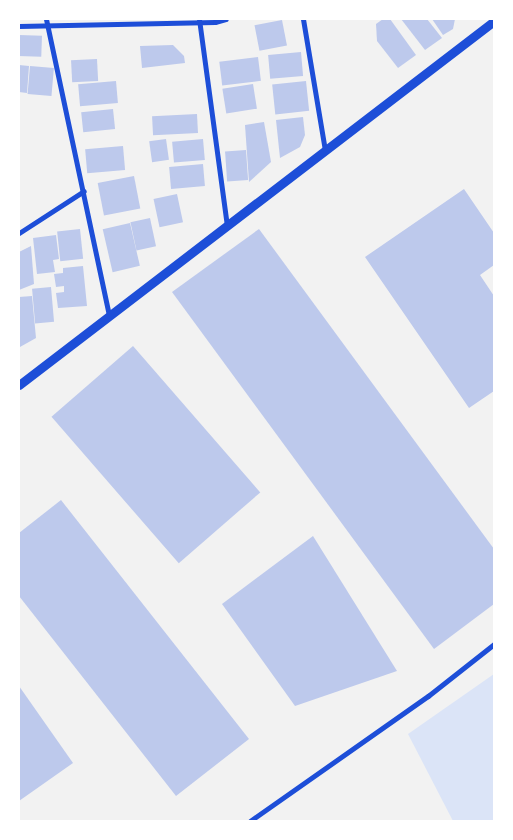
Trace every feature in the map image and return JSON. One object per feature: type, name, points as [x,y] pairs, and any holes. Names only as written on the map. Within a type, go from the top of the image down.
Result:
[{"type":"street","points":[[19,26],[47,21],[226,19]]},
{"type":"street","points":[[303,19],[325,152]]},
{"type":"street","points":[[199,20],[227,226]]},
{"type":"street","points":[[47,21],[109,316]]},
{"type":"street","points":[[19,385],[325,152],[489,22]]},
{"type":"street","points":[[19,233],[84,191]]},
{"type":"street","points":[[250,821],[428,696],[494,644]]},
{"type":"shaded area","points":[[494,674],[494,821],[453,821],[408,734]]},
{"type":"building","points":[[383,19],[390,19],[416,55],[398,68],[377,41],[376,24]]},
{"type":"building","points":[[401,19],[427,19],[442,38],[425,50]]},
{"type":"building","points":[[432,19],[455,19],[453,29],[443,35]]},
{"type":"building","points":[[282,20],[287,46],[259,51],[255,25]]},
{"type":"building","points":[[19,35],[42,36],[41,57],[19,56]]},
{"type":"building","points":[[173,45],[184,56],[185,63],[142,68],[140,46]]},
{"type":"building","points":[[301,52],[303,76],[270,79],[268,55]]},
{"type":"building","points":[[258,57],[261,81],[222,86],[219,62]]},
{"type":"building","points":[[97,59],[98,81],[72,82],[71,60]]},
{"type":"building","points":[[19,65],[29,66],[27,93],[19,92]]},
{"type":"building","points":[[30,66],[54,68],[51,96],[28,94]]},
{"type":"building","points":[[116,81],[118,103],[80,106],[78,84]]},
{"type":"building","points":[[306,81],[309,111],[275,114],[272,85]]},
{"type":"building","points":[[253,84],[257,109],[226,114],[222,89]]},
{"type":"building","points":[[113,109],[115,129],[83,132],[81,112]]},
{"type":"building","points":[[197,114],[198,133],[153,135],[152,116]]},
{"type":"building","points":[[303,117],[305,135],[300,147],[280,158],[276,120]]},
{"type":"building","points":[[264,122],[271,162],[249,182],[245,125]]},
{"type":"building","points":[[166,139],[169,160],[152,162],[149,141]]},
{"type":"building","points":[[203,139],[205,160],[174,163],[172,142]]},
{"type":"building","points":[[123,146],[125,170],[87,173],[85,149]]},
{"type":"building","points":[[246,150],[248,180],[227,181],[225,151]]},
{"type":"building","points":[[203,164],[205,186],[171,189],[169,167]]},
{"type":"building","points":[[134,176],[140,208],[104,215],[98,183]]},
{"type":"building","points":[[464,189],[494,233],[494,265],[480,275],[494,296],[494,391],[469,408],[365,257]]},
{"type":"building","points":[[177,194],[183,222],[160,227],[154,199]]},
{"type":"building","points":[[150,218],[156,246],[136,251],[130,222]]},
{"type":"building","points":[[130,223],[140,266],[113,272],[103,229]]},
{"type":"building","points":[[80,229],[83,259],[60,261],[57,231]]},
{"type":"building","points":[[259,229],[494,549],[494,604],[434,649],[172,292]]},
{"type":"building","points":[[56,235],[59,259],[53,260],[55,272],[37,274],[33,238]]},
{"type":"building","points":[[31,246],[34,284],[19,290],[19,252]]},
{"type":"building","points":[[83,266],[87,306],[58,308],[56,293],[64,292],[64,286],[56,287],[54,274],[63,273],[63,268]]},
{"type":"building","points":[[51,287],[54,322],[35,324],[32,289]]},
{"type":"building","points":[[32,296],[36,338],[20,347],[19,297]]},
{"type":"building","points":[[133,346],[260,492],[179,563],[51,417]]},
{"type":"building","points":[[61,500],[249,739],[176,796],[19,596],[19,533]]},
{"type":"building","points":[[313,536],[397,671],[295,706],[222,604]]},
{"type":"building","points":[[19,686],[73,763],[19,801]]}]
